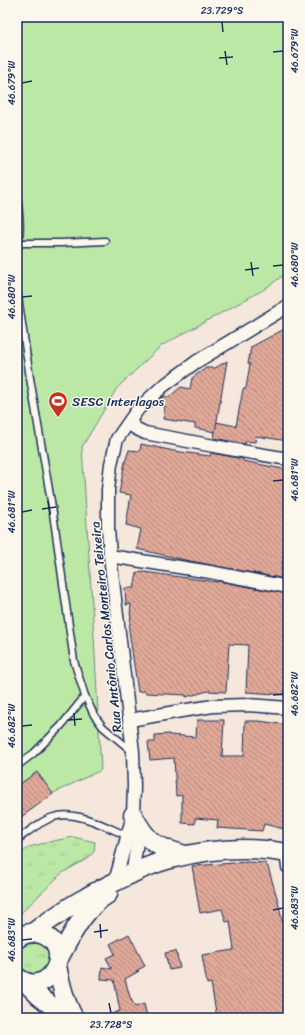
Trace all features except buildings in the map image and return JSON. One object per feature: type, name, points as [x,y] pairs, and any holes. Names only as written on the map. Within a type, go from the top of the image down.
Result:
[{"type":"main road","points":[[132,815],[144,834],[153,843],[162,848],[186,856]]},
{"type":"main road","points":[[24,936],[84,898],[126,879],[154,864],[170,859],[234,850],[259,850],[288,860]]},
{"type":"main road","points":[[19,979],[31,984],[44,981],[50,977],[54,972],[70,938],[90,908],[126,879],[187,864],[288,860]]},
{"type":"main road","points":[[24,936],[38,934],[45,936],[51,940],[55,946],[58,952],[58,963],[63,994],[68,1008],[74,1018]]},
{"type":"main road","points":[[19,979],[67,1018]]},
{"type":"street","name":"Rua Antônio Carlos Monteiro Teixeira","points":[[126,879],[127,836],[132,815],[134,786],[133,752],[108,528],[108,490],[111,464],[117,439],[138,409],[162,387],[196,362],[288,306]]},
{"type":"street","points":[[130,421],[136,428],[145,433],[288,459]]},
{"type":"street","points":[[110,556],[210,572],[288,587]]},
{"type":"street","points":[[130,720],[181,710],[213,706],[248,705],[288,708]]},
{"type":"street","name":"Rua Antônio Carlos Monteiro Teixeira","points":[[126,879],[137,842],[132,815]]},
{"type":"lane","points":[[17,194],[20,216],[19,243],[17,250]]},
{"type":"lane","points":[[19,243],[105,241]]},
{"type":"lane","points":[[17,290],[30,378],[52,505],[74,661],[84,696],[94,715],[103,727],[133,752]]},
{"type":"lane","points":[[17,766],[62,726],[84,696]]},
{"type":"lane","points":[[17,840],[46,820],[64,816],[78,817],[127,836]]},
{"type":"green space","name":"SESC Interlagos","points":[[17,17],[288,17],[288,272],[263,290],[161,346],[117,388],[82,447],[101,770],[41,799],[17,813]]},
{"type":"green space","points":[[73,837],[95,842],[94,852],[85,860],[62,873],[17,917],[17,857],[29,847]]},
{"type":"green space","points":[[30,938],[47,944],[52,962],[39,975],[21,972],[17,967],[17,947]]},
{"type":"place","name":"SESC Interlagos","points":[[58,418]]}]
